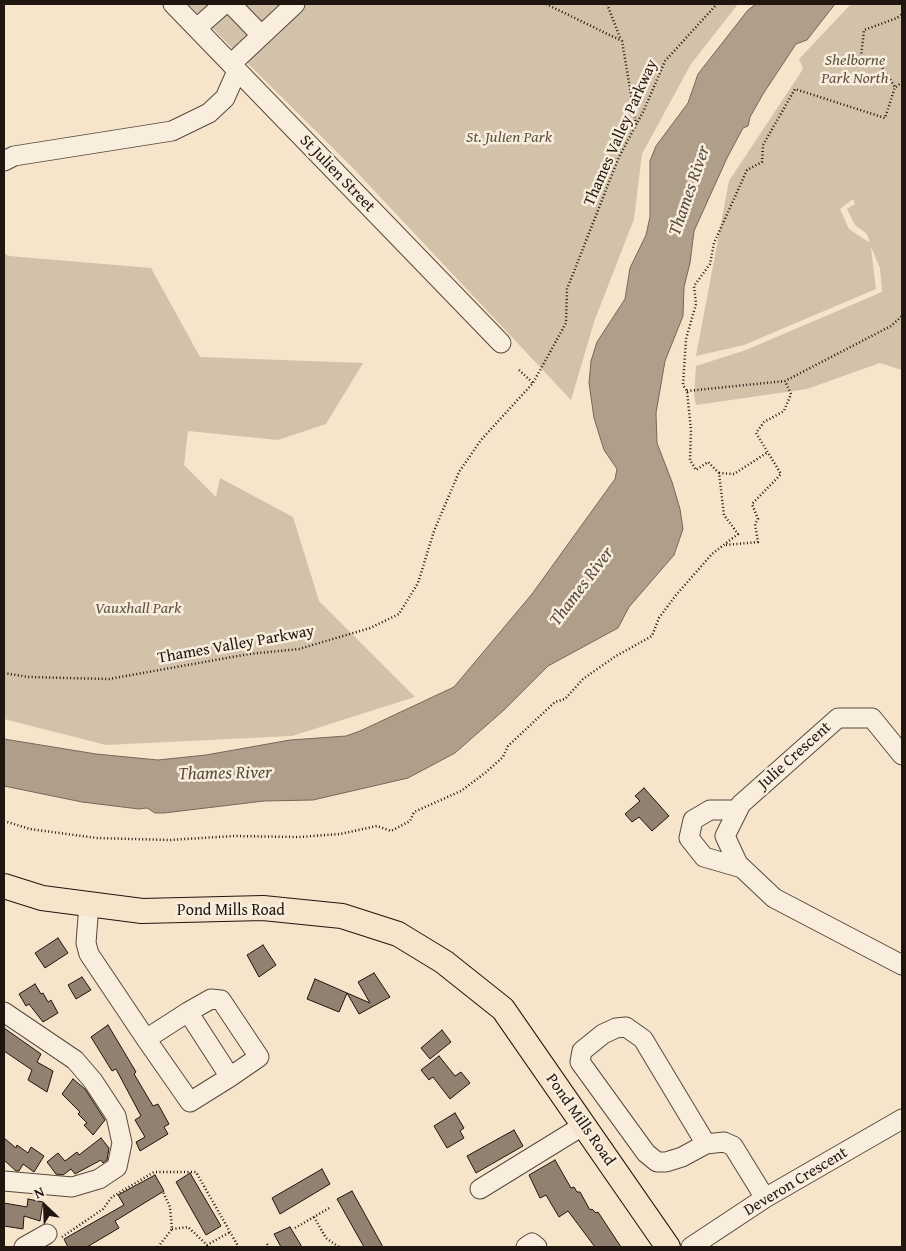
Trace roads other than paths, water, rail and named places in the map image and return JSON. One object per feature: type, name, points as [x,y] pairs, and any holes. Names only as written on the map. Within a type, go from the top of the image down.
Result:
[{"type":"main road","name":"Pond Mills Road","points":[[4,886],[42,898],[142,912],[263,908],[342,916],[398,934],[444,962],[503,1010],[668,1247]]},
{"type":"street","name":"St Julien Street","points":[[173,4],[501,343]]},
{"type":"street","points":[[197,28],[224,4]]},
{"type":"street","points":[[231,4],[261,36]]},
{"type":"street","points":[[4,161],[14,156],[172,131],[209,113],[225,98],[234,67],[261,36],[295,4]]},
{"type":"street","name":"Julie Crescent","points":[[902,755],[872,718],[838,718],[741,804],[725,836],[738,864],[774,898],[902,965]]},
{"type":"street","name":"Julie Crescent","points":[[738,810],[710,810],[693,820],[690,838],[704,858],[742,868]]},
{"type":"street","points":[[89,904],[86,943],[89,954],[146,1039],[190,1102],[259,1057],[221,1000],[211,999],[146,1039]]},
{"type":"street","points":[[4,1012],[75,1060],[93,1081],[116,1116],[122,1143],[117,1167],[99,1179],[72,1187],[4,1181]]},
{"type":"street","points":[[188,1012],[230,1076]]},
{"type":"street","points":[[706,1144],[644,1038],[626,1027],[616,1028],[603,1034],[582,1051],[580,1062],[646,1153],[657,1162],[682,1157],[706,1144],[724,1142],[733,1146],[765,1198]]},
{"type":"street","name":"Deveron Crescent","points":[[691,1247],[765,1198],[902,1119]]},
{"type":"street","points":[[480,1190],[584,1125]]},
{"type":"street","points":[[24,1247],[52,1237]]},
{"type":"street","points":[[526,1247],[532,1243],[537,1247]]},
{"type":"water","name":"Thames River","points":[[756,4],[835,4],[807,40],[796,44],[763,94],[750,117],[748,126],[743,128],[727,158],[694,231],[690,263],[684,287],[683,316],[665,361],[656,413],[657,443],[672,482],[680,509],[683,529],[674,555],[629,607],[618,628],[548,666],[504,710],[455,753],[408,778],[313,800],[264,801],[164,813],[155,813],[147,808],[139,809],[82,802],[4,786],[4,739],[96,754],[158,760],[206,755],[290,740],[346,736],[454,687],[532,594],[615,479],[617,469],[604,450],[594,418],[589,383],[591,361],[597,342],[625,299],[630,268],[646,235],[650,217],[650,161],[656,146],[688,103],[698,74],[748,10]]},
{"type":"park label","name":"Shelborne Park North","points":[[855,70]]},
{"type":"park label","name":"St. Julien Park","points":[[509,138]]},
{"type":"park label","name":"Vauxhall Park","points":[[138,609]]}]
